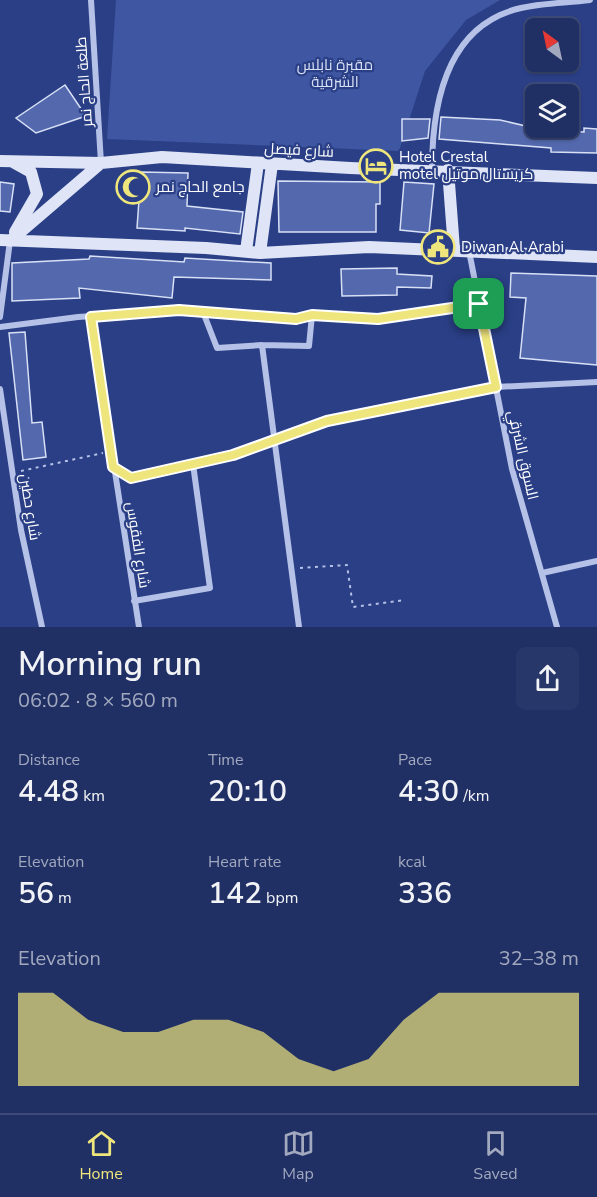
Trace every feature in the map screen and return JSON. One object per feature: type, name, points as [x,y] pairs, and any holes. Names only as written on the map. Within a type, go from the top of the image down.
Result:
[{"type":"main road","name":"شارع فيصل","points":[[5,161],[101,163],[162,157],[597,178]]},
{"type":"main road","points":[[5,161],[31,172],[37,194],[5,240]]},
{"type":"main road","points":[[5,240],[101,163]]},
{"type":"main road","points":[[246,251],[258,163]]},
{"type":"main road","points":[[261,253],[272,164]]},
{"type":"main road","points":[[448,171],[454,249]]},
{"type":"main road","points":[[5,240],[261,253],[369,247],[597,257]]},
{"type":"street","points":[[432,170],[432,140],[445,75],[458,52],[475,33],[497,18],[521,8],[590,0]]},
{"type":"street","name":"طلعة الحاج نمر","points":[[89,2],[101,163]]},
{"type":"street","points":[[0,316],[5,240]]},
{"type":"street","name":"السوق الشرقي","points":[[469,251],[512,469],[557,627]]},
{"type":"street","points":[[0,327],[179,310],[296,319],[312,315],[378,319],[479,304]]},
{"type":"street","points":[[203,312],[218,348],[262,345],[309,346],[312,315]]},
{"type":"street","name":"شارع الفقوس","points":[[91,317],[139,627]]},
{"type":"street","points":[[262,345],[299,627]]},
{"type":"street","points":[[113,467],[131,478],[233,455],[327,421],[496,387],[597,382]]},
{"type":"street","name":"شارع حطين","points":[[0,391],[21,530],[42,627]]},
{"type":"street","points":[[134,601],[210,588],[194,464]]},
{"type":"street","points":[[542,573],[597,561]]},
{"type":"path","points":[[12,473],[111,452]]},
{"type":"path","points":[[292,568],[347,566],[353,607],[405,600]]},
{"type":"green space","name":"مقبرة نابلس الشرقية","points":[[116,0],[500,0],[466,20],[425,71],[399,151],[107,139]]},
{"type":"building","points":[[65,85],[86,116],[36,133],[16,118]]},
{"type":"building","points":[[441,117],[500,120],[525,126],[525,138],[579,138],[579,132],[584,132],[584,128],[597,129],[597,153],[551,152],[551,148],[439,139]]},
{"type":"building","points":[[402,119],[430,119],[428,138],[402,141]]},
{"type":"building","points":[[141,172],[188,173],[187,206],[243,212],[240,234],[185,228],[185,231],[137,228]]},
{"type":"building","points":[[278,181],[380,182],[380,204],[376,204],[376,232],[279,232]]},
{"type":"building","points":[[0,182],[14,184],[10,212],[0,211]]},
{"type":"building","points":[[404,182],[434,184],[429,233],[400,230]]},
{"type":"building","points":[[90,256],[184,262],[185,258],[271,263],[271,280],[174,277],[172,298],[79,288],[80,298],[12,301],[12,263],[89,259]]},
{"type":"building","points":[[397,268],[397,274],[432,276],[431,288],[397,287],[397,295],[342,296],[341,269]]},
{"type":"building","points":[[511,273],[597,276],[597,365],[520,358],[526,298],[510,297]]},
{"type":"building","points":[[25,332],[32,423],[42,422],[46,457],[23,460],[9,333]]},
{"type":"place","name":"Hotel Crestal motel كريستال موتيل","points":[[376,166]]},
{"type":"place","name":"جامع الحاج نمر","points":[[133,187]]},
{"type":"place","name":"Diwan Al Arabi","points":[[438,247]]},
{"type":"route","points":[[479,304],[496,387],[327,421],[233,455],[131,478],[113,467],[91,317],[179,310],[296,319],[312,315],[378,319],[479,304]]}]
